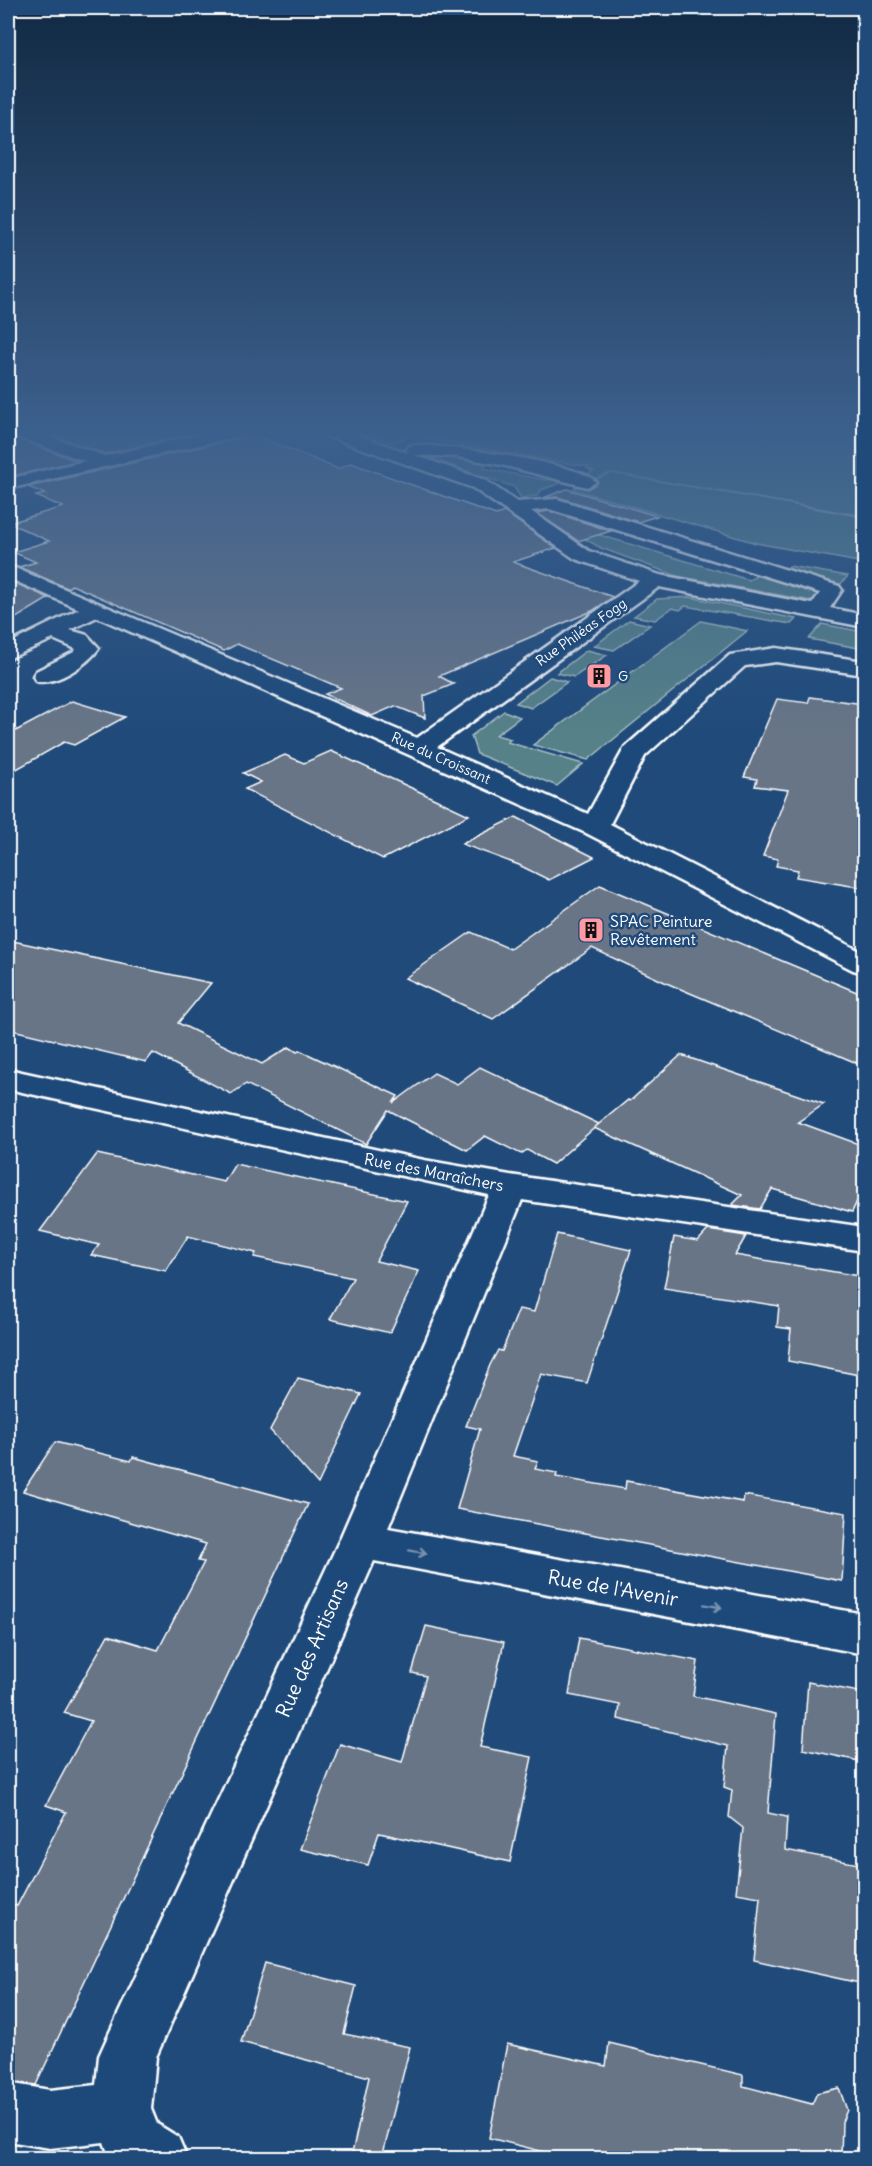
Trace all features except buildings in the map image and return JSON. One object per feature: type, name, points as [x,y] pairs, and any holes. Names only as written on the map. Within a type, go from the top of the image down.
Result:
[{"type":"street","name":"Rue Philéas Fogg","points":[[548,532],[582,555],[655,580]]},
{"type":"street","points":[[644,532],[832,590],[817,612]]},
{"type":"street","name":"Rue du Croissant","points":[[8,571],[420,748],[595,827],[864,964]]},
{"type":"street","name":"Rue Philéas Fogg","points":[[420,748],[655,580]]},
{"type":"street","points":[[655,580],[864,621]]},
{"type":"street","points":[[8,652],[49,620],[71,599]]},
{"type":"street","points":[[49,620],[95,610]]},
{"type":"street","points":[[44,676],[82,657],[88,648],[49,620]]},
{"type":"street","points":[[595,827],[634,752],[738,660],[776,655],[864,668]]},
{"type":"street","name":"Rue des Maraîchers","points":[[8,1079],[424,1172],[510,1187],[864,1239]]},
{"type":"street","name":"Rue des Artisans","points":[[122,2109],[128,2056],[361,1541],[510,1187]]},
{"type":"street","name":"Rue de l'Avenir","points":[[361,1541],[864,1634]]},
{"type":"street","points":[[8,2112],[23,2118],[66,2120],[122,2109],[134,2144],[157,2158]]},
{"type":"green space","points":[[573,532],[590,532],[749,580],[763,572],[817,589],[822,596],[817,602],[677,576],[601,548]]},
{"type":"green space","points":[[719,532],[864,532],[864,563],[756,543]]},
{"type":"green space","points":[[789,566],[848,576],[839,586],[785,570]]},
{"type":"green space","points":[[690,597],[796,619],[791,624],[685,606],[680,610],[672,608],[655,620],[634,616],[657,599]]},
{"type":"green space","points":[[629,620],[650,625],[614,650],[594,646]]},
{"type":"green space","points":[[701,621],[747,631],[588,760],[533,745]]},
{"type":"green space","points":[[822,624],[864,632],[864,649],[809,639]]},
{"type":"green space","points":[[587,650],[607,655],[574,677],[557,673]]},
{"type":"green space","points":[[550,677],[567,682],[531,708],[516,703]]},
{"type":"green space","points":[[504,711],[520,717],[496,735],[511,739],[507,742],[583,764],[557,786],[477,754],[471,736]]},
{"type":"place","name":"G","points":[[599,676]]},
{"type":"place","name":"SPAC Peinture Revêtement","points":[[591,930]]}]
